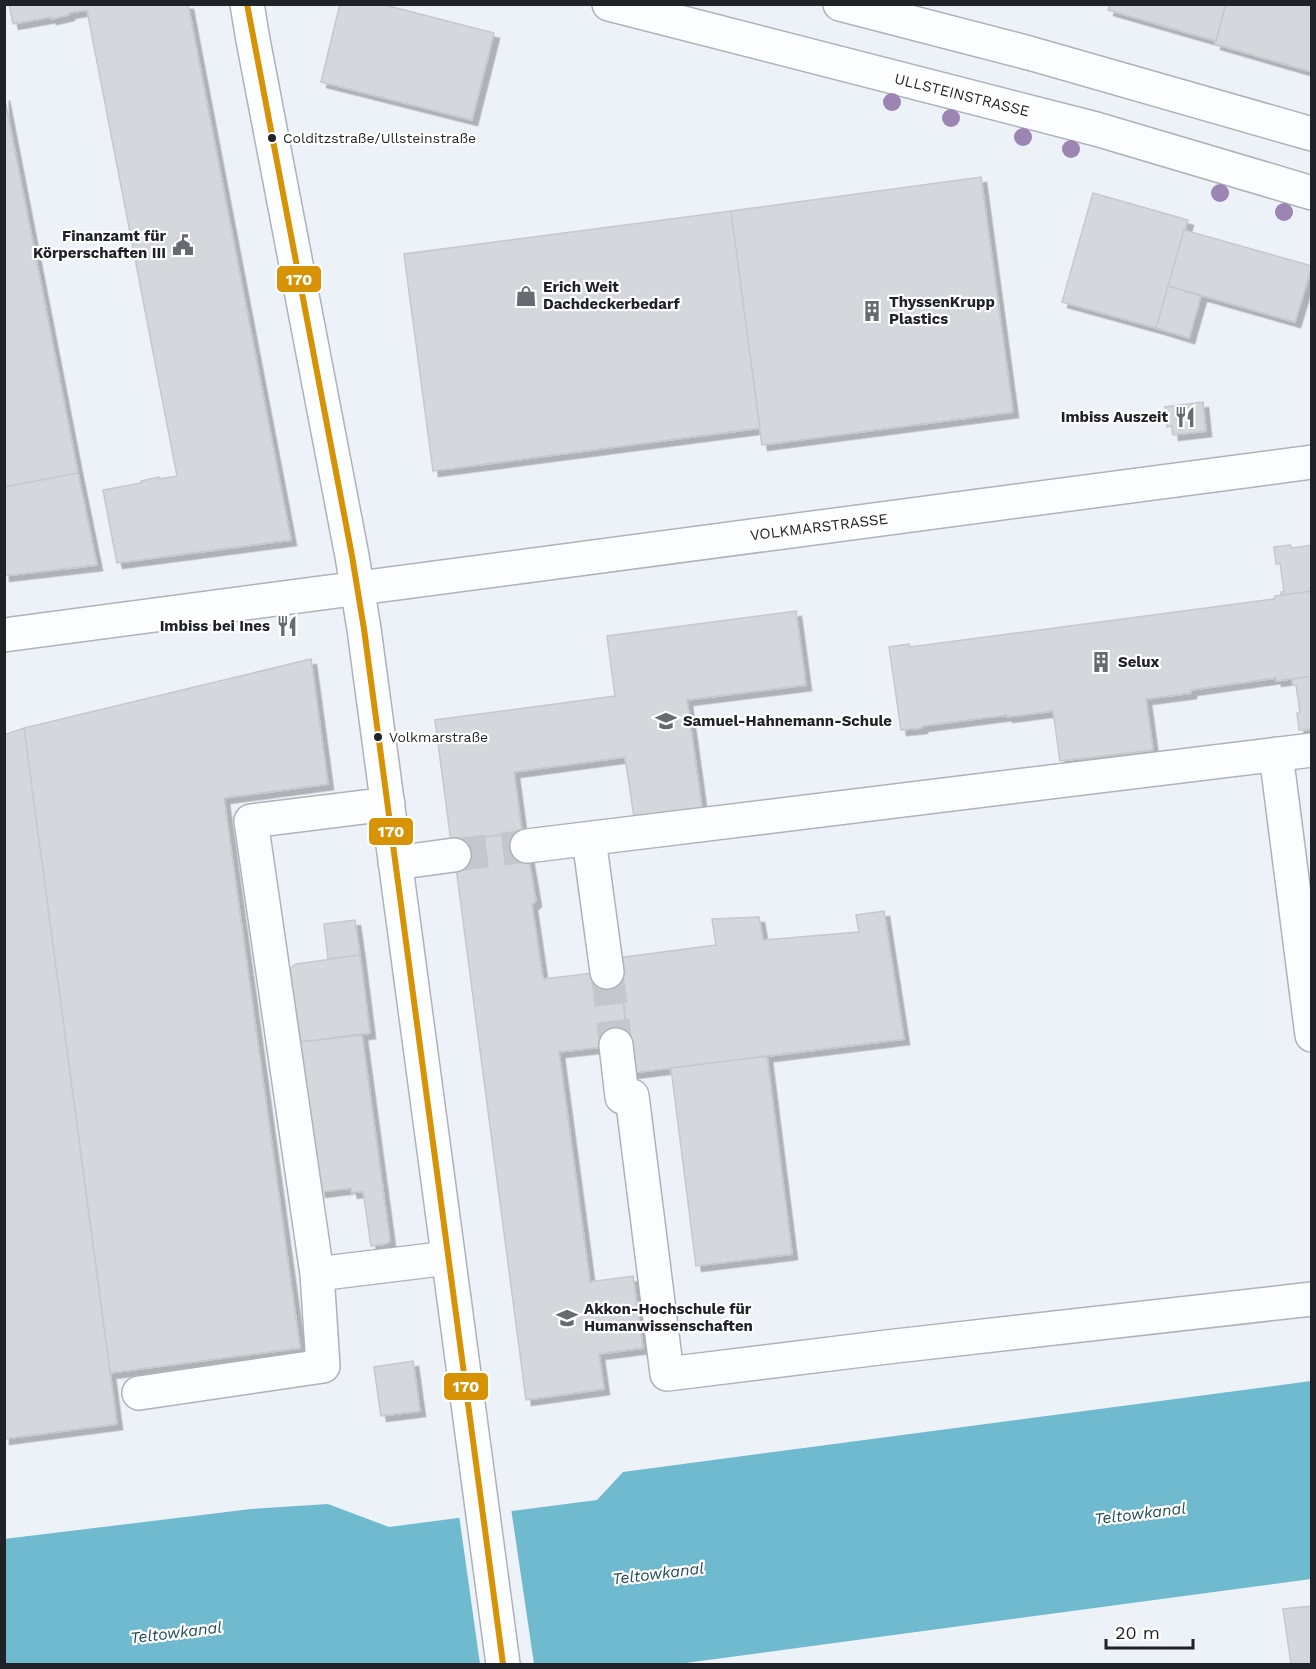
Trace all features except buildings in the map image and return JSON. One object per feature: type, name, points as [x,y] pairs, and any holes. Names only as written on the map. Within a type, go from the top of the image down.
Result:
[{"type":"street","points":[[247,4],[366,639],[503,1665]]},
{"type":"street","name":"ULLSTEINSTRASSE","points":[[609,4],[1096,129],[1311,193]]},
{"type":"street","points":[[840,4],[1019,51],[1311,134]]},
{"type":"street","name":"VOLKMARSTRASSE","points":[[4,635],[1311,462]]},
{"type":"street","points":[[527,846],[1311,750]]},
{"type":"street","points":[[1276,754],[1311,1035]]},
{"type":"street","points":[[139,1392],[323,1366],[317,1275],[251,821],[388,804]]},
{"type":"street","points":[[589,839],[607,972]]},
{"type":"street","points":[[395,863],[454,855]]},
{"type":"street","points":[[616,1045],[621,1097],[632,1096],[667,1374],[1311,1299]]},
{"type":"street","points":[[317,1275],[448,1258]]},
{"type":"water","name":"Teltowkanal","points":[[1311,1381],[1311,1579],[678,1664],[5,1664],[4,1539],[251,1509],[328,1504],[389,1527],[597,1500],[623,1472]]},
{"type":"pier","points":[[511,1508],[534,1664],[480,1664],[459,1515]]},
{"type":"tunnel","points":[[454,855],[527,846]]},
{"type":"tunnel","points":[[607,972],[616,1045]]},
{"type":"transit line","name":"170","points":[[247,4],[364,629],[503,1664]]},
{"type":"place","name":"Colditzstraße/Ullsteinstraße","points":[[272,138]]},
{"type":"place","name":"Finanzamt für Körperschaften III","points":[[183,245]]},
{"type":"place","name":"Erich Weit Dachdeckerbedarf","points":[[526,296]]},
{"type":"place","name":"ThyssenKrupp Plastics","points":[[872,311]]},
{"type":"place","name":"Imbiss Auszeit","points":[[1185,417]]},
{"type":"place","name":"Imbiss bei Ines","points":[[287,626]]},
{"type":"place","name":"Selux","points":[[1101,662]]},
{"type":"place","name":"Samuel-Hahnemann-Schule","points":[[666,721]]},
{"type":"place","name":"Volkmarstraße","points":[[378,737]]},
{"type":"place","name":"Akkon-Hochschule für Humanwissenschaften","points":[[567,1318]]}]
